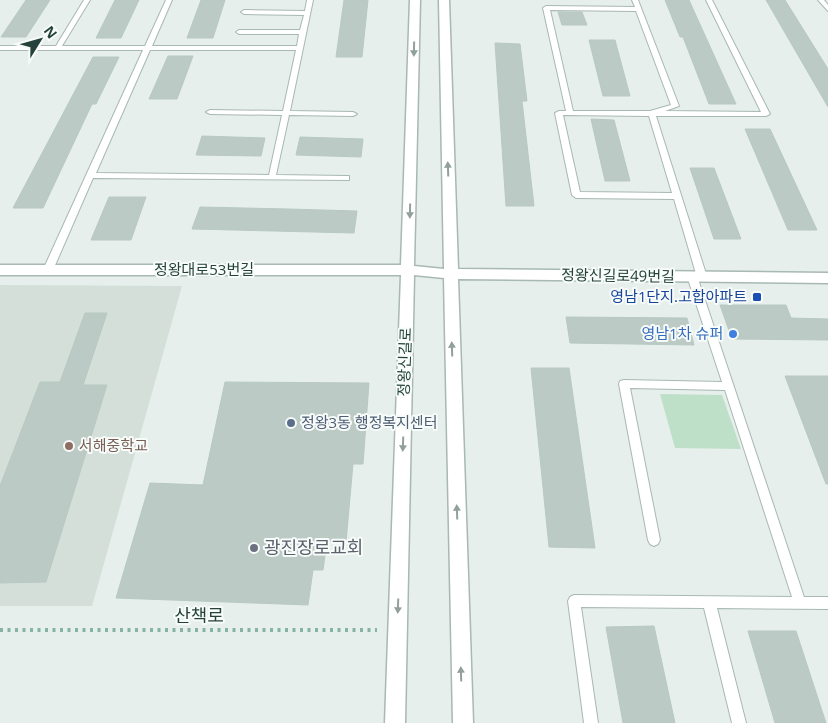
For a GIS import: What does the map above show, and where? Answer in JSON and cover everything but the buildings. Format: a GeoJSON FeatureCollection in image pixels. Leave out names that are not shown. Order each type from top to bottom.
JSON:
{"type":"FeatureCollection","features":[{"type":"Feature","properties":{"kind":"street","name":"정왕신길로"},"geometry":{"type":"LineString","coordinates":[[395,723],[415,0]]}},
{"type":"Feature","properties":{"kind":"street"},"geometry":{"type":"LineString","coordinates":[[444,0],[463,723]]}},
{"type":"Feature","properties":{"kind":"street","name":"정왕대로53번길"},"geometry":{"type":"LineString","coordinates":[[0,270],[408,270]]}},
{"type":"Feature","properties":{"kind":"street","name":"정왕신길로49번길"},"geometry":{"type":"LineString","coordinates":[[408,270],[451,274],[828,278]]}},
{"type":"Feature","properties":{"kind":"lane"},"geometry":{"type":"LineString","coordinates":[[58,48],[87,0]]}},
{"type":"Feature","properties":{"kind":"lane"},"geometry":{"type":"LineString","coordinates":[[48,270],[169,0]]}},
{"type":"Feature","properties":{"kind":"lane"},"geometry":{"type":"LineString","coordinates":[[272,178],[310,0]]}},
{"type":"Feature","properties":{"kind":"lane"},"geometry":{"type":"LineString","coordinates":[[635,0],[675,106],[652,113]]}},
{"type":"Feature","properties":{"kind":"lane"},"geometry":{"type":"LineString","coordinates":[[677,196],[576,195],[559,113],[766,114],[709,0]]}},
{"type":"Feature","properties":{"kind":"lane"},"geometry":{"type":"LineString","coordinates":[[822,0],[828,9]]}},
{"type":"Feature","properties":{"kind":"lane"},"geometry":{"type":"LineString","coordinates":[[570,113],[546,8],[638,8]]}},
{"type":"Feature","properties":{"kind":"lane"},"geometry":{"type":"LineString","coordinates":[[244,12],[307,13]]}},
{"type":"Feature","properties":{"kind":"lane"},"geometry":{"type":"LineString","coordinates":[[239,32],[303,32]]}},
{"type":"Feature","properties":{"kind":"lane"},"geometry":{"type":"LineString","coordinates":[[0,48],[300,48]]}},
{"type":"Feature","properties":{"kind":"lane"},"geometry":{"type":"LineString","coordinates":[[210,112],[353,114]]}},
{"type":"Feature","properties":{"kind":"lane"},"geometry":{"type":"LineString","coordinates":[[652,113],[677,196],[728,386],[800,602]]}},
{"type":"Feature","properties":{"kind":"lane"},"geometry":{"type":"LineString","coordinates":[[90,175],[346,178]]}},
{"type":"Feature","properties":{"kind":"lane"},"geometry":{"type":"LineString","coordinates":[[654,540],[624,384],[728,386]]}},
{"type":"Feature","properties":{"kind":"lane"},"geometry":{"type":"LineString","coordinates":[[590,723],[574,601],[828,603]]}},
{"type":"Feature","properties":{"kind":"lane"},"geometry":{"type":"LineString","coordinates":[[709,602],[739,723]]}},
{"type":"Feature","properties":{"kind":"path","name":"산책로"},"geometry":{"type":"LineString","coordinates":[[0,630],[398,630]]}},
{"type":"Feature","properties":{"kind":"shaded area","name":"서해중학교"},"geometry":{"type":"Polygon","coordinates":[[[0,285],[182,286],[92,606],[0,606],[0,285]]]}},
{"type":"Feature","properties":{"kind":"green space"},"geometry":{"type":"Polygon","coordinates":[[[660,394],[722,395],[741,449],[675,448],[660,394]]]}},
{"type":"Feature","properties":{"kind":"place","name":"영남1단지.고합아파트"},"geometry":{"type":"Point","coordinates":[757,297]}},
{"type":"Feature","properties":{"kind":"place","name":"영남1차 슈퍼"},"geometry":{"type":"Point","coordinates":[733,334]}},
{"type":"Feature","properties":{"kind":"place","name":"정왕3동 행정복지센터"},"geometry":{"type":"Point","coordinates":[291,423]}},
{"type":"Feature","properties":{"kind":"place","name":"서해중학교"},"geometry":{"type":"Point","coordinates":[69,446]}},
{"type":"Feature","properties":{"kind":"place","name":"광진장로교회"},"geometry":{"type":"Point","coordinates":[254,548]}}]}
